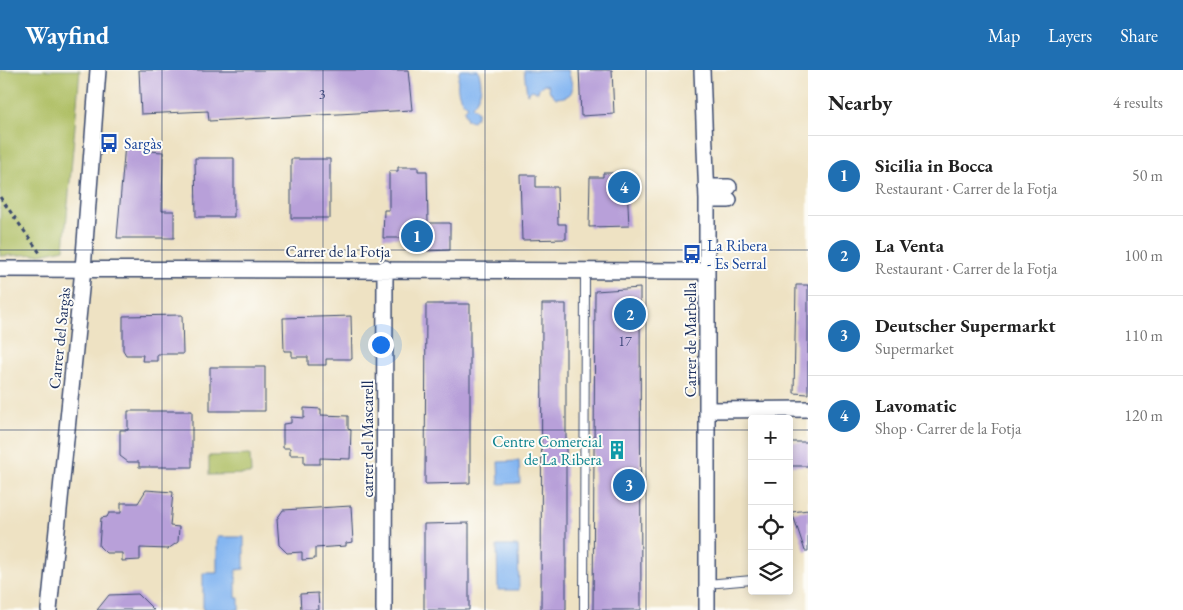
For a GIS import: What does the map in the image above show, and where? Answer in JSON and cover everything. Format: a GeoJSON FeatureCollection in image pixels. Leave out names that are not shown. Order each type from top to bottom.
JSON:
{"type":"FeatureCollection","features":[{"type":"Feature","properties":{"kind":"street","name":"Carrer del Sargàs"},"geometry":{"type":"LineString","coordinates":[[49,610],[83,269],[98,70]]}},
{"type":"Feature","properties":{"kind":"street","name":"Carrer de Marbella"},"geometry":{"type":"LineString","coordinates":[[702,70],[707,270],[707,610]]}},
{"type":"Feature","properties":{"kind":"street"},"geometry":{"type":"LineString","coordinates":[[706,193],[729,193]]}},
{"type":"Feature","properties":{"kind":"street","name":"Carrer de la Fotja"},"geometry":{"type":"LineString","coordinates":[[0,269],[385,268],[707,270]]}},
{"type":"Feature","properties":{"kind":"street","name":"carrer del Mascarell"},"geometry":{"type":"LineString","coordinates":[[384,610],[385,268]]}},
{"type":"Feature","properties":{"kind":"street"},"geometry":{"type":"LineString","coordinates":[[708,410],[768,402],[808,409]]}},
{"type":"Feature","properties":{"kind":"lane"},"geometry":{"type":"LineString","coordinates":[[584,610],[585,270]]}},
{"type":"Feature","properties":{"kind":"lane"},"geometry":{"type":"LineString","coordinates":[[707,584],[748,580]]}},
{"type":"Feature","properties":{"kind":"path"},"geometry":{"type":"LineString","coordinates":[[0,197],[41,254]]}},
{"type":"Feature","properties":{"kind":"green space"},"geometry":{"type":"Polygon","coordinates":[[[0,70],[80,70],[64,249],[41,254],[0,256],[0,70]]]}},
{"type":"Feature","properties":{"kind":"green space"},"geometry":{"type":"Polygon","coordinates":[[[250,455],[251,474],[209,475],[209,456],[250,455]]]}},
{"type":"Feature","properties":{"kind":"water"},"geometry":{"type":"Polygon","coordinates":[[[460,70],[478,70],[480,75],[480,93],[472,106],[477,111],[477,116],[473,121],[467,120],[464,110],[468,106],[459,95],[458,80],[460,70]]]}},
{"type":"Feature","properties":{"kind":"water"},"geometry":{"type":"Polygon","coordinates":[[[524,70],[568,70],[572,85],[571,93],[556,98],[550,92],[548,85],[544,84],[539,88],[538,92],[532,90],[527,94],[524,70]]]}},
{"type":"Feature","properties":{"kind":"water"},"geometry":{"type":"Polygon","coordinates":[[[519,461],[520,483],[499,484],[498,462],[519,461]]]}},
{"type":"Feature","properties":{"kind":"water"},"geometry":{"type":"Polygon","coordinates":[[[217,537],[244,537],[244,569],[236,570],[236,598],[239,598],[239,610],[203,610],[203,573],[217,573],[217,537]]]}},
{"type":"Feature","properties":{"kind":"water"},"geometry":{"type":"Polygon","coordinates":[[[497,546],[518,546],[519,590],[498,590],[497,546]]]}},
{"type":"Feature","properties":{"kind":"building"},"geometry":{"type":"Polygon","coordinates":[[[139,70],[408,70],[412,110],[209,121],[208,111],[141,114],[139,70]]]}},
{"type":"Feature","properties":{"kind":"building"},"geometry":{"type":"Polygon","coordinates":[[[579,70],[612,70],[614,114],[581,116],[579,70]]]}},
{"type":"Feature","properties":{"kind":"building"},"geometry":{"type":"Polygon","coordinates":[[[125,144],[148,146],[148,151],[163,152],[162,211],[174,211],[174,238],[117,238],[125,144]]]}},
{"type":"Feature","properties":{"kind":"building"},"geometry":{"type":"Polygon","coordinates":[[[195,158],[234,158],[234,217],[196,217],[195,158]]]}},
{"type":"Feature","properties":{"kind":"building"},"geometry":{"type":"Polygon","coordinates":[[[291,159],[330,159],[330,218],[291,218],[291,159]]]}},
{"type":"Feature","properties":{"kind":"building"},"geometry":{"type":"Polygon","coordinates":[[[398,167],[418,167],[418,171],[427,171],[428,223],[450,223],[450,250],[427,251],[427,238],[383,238],[384,210],[389,210],[389,171],[398,171],[398,167]]]}},
{"type":"Feature","properties":{"kind":"building"},"geometry":{"type":"Polygon","coordinates":[[[603,173],[620,173],[620,183],[627,184],[629,226],[589,227],[590,177],[603,177],[603,173]]]}},
{"type":"Feature","properties":{"kind":"building"},"geometry":{"type":"Polygon","coordinates":[[[520,175],[536,175],[536,187],[557,187],[558,224],[566,224],[566,239],[522,240],[520,175]]]}},
{"type":"Feature","properties":{"kind":"building"},"geometry":{"type":"Polygon","coordinates":[[[796,285],[808,285],[808,394],[794,393],[796,285]]]}},
{"type":"Feature","properties":{"kind":"building","name":"Centre Comercial de La Ribera"},"geometry":{"type":"Polygon","coordinates":[[[640,288],[641,610],[593,610],[595,291],[640,288]]]}},
{"type":"Feature","properties":{"kind":"building"},"geometry":{"type":"Polygon","coordinates":[[[426,304],[470,304],[470,483],[425,484],[426,304]]]}},
{"type":"Feature","properties":{"kind":"building"},"geometry":{"type":"Polygon","coordinates":[[[542,304],[566,304],[566,610],[541,610],[542,304]]]}},
{"type":"Feature","properties":{"kind":"building"},"geometry":{"type":"Polygon","coordinates":[[[182,315],[183,354],[157,354],[157,361],[142,361],[143,355],[126,355],[123,350],[123,316],[182,315]]]}},
{"type":"Feature","properties":{"kind":"building"},"geometry":{"type":"Polygon","coordinates":[[[351,316],[352,359],[326,359],[326,365],[308,365],[308,357],[292,357],[292,351],[284,351],[283,318],[351,316]]]}},
{"type":"Feature","properties":{"kind":"building"},"geometry":{"type":"Polygon","coordinates":[[[210,367],[265,367],[265,411],[210,411],[210,367]]]}},
{"type":"Feature","properties":{"kind":"building"},"geometry":{"type":"Polygon","coordinates":[[[304,408],[321,409],[321,415],[348,416],[348,429],[351,430],[350,459],[320,458],[320,464],[304,464],[304,455],[290,455],[290,448],[283,448],[283,424],[291,423],[291,417],[304,418],[304,408]]]}},
{"type":"Feature","properties":{"kind":"building"},"geometry":{"type":"Polygon","coordinates":[[[128,411],[192,411],[192,467],[139,467],[139,462],[128,462],[120,456],[120,430],[128,430],[128,411]]]}},
{"type":"Feature","properties":{"kind":"building"},"geometry":{"type":"Polygon","coordinates":[[[793,442],[808,442],[808,466],[793,466],[793,442]]]}},
{"type":"Feature","properties":{"kind":"building"},"geometry":{"type":"Polygon","coordinates":[[[146,490],[173,492],[170,526],[179,527],[178,542],[168,549],[140,548],[140,560],[122,561],[122,553],[106,553],[99,546],[101,518],[107,517],[109,513],[121,513],[121,503],[138,503],[146,490]]]}},
{"type":"Feature","properties":{"kind":"building"},"geometry":{"type":"Polygon","coordinates":[[[351,506],[353,542],[346,543],[346,546],[315,548],[315,559],[302,560],[302,552],[287,553],[279,545],[277,519],[283,510],[351,506]]]}},
{"type":"Feature","properties":{"kind":"building"},"geometry":{"type":"Polygon","coordinates":[[[808,510],[808,551],[805,551],[793,512],[808,510]]]}},
{"type":"Feature","properties":{"kind":"building"},"geometry":{"type":"Polygon","coordinates":[[[469,523],[469,610],[424,610],[424,524],[469,523]]]}},
{"type":"Feature","properties":{"kind":"building"},"geometry":{"type":"Polygon","coordinates":[[[318,593],[319,610],[301,610],[300,594],[318,593]]]}},
{"type":"Feature","properties":{"kind":"building"},"geometry":{"type":"Polygon","coordinates":[[[138,594],[154,610],[97,610],[109,595],[138,594]]]}},
{"type":"Feature","properties":{"kind":"place","name":"Sargàs"},"geometry":{"type":"Point","coordinates":[109,143]}},
{"type":"Feature","properties":{"kind":"place","name":"Lavomatic"},"geometry":{"type":"Point","coordinates":[624,187]}},
{"type":"Feature","properties":{"kind":"place","name":"Sicilia in Bocca"},"geometry":{"type":"Point","coordinates":[417,236]}},
{"type":"Feature","properties":{"kind":"place","name":"La Ribera - Es Serral"},"geometry":{"type":"Point","coordinates":[692,254]}},
{"type":"Feature","properties":{"kind":"place","name":"La Venta"},"geometry":{"type":"Point","coordinates":[630,314]}},
{"type":"Feature","properties":{"kind":"place","name":"Centre Comercial de La Ribera"},"geometry":{"type":"Point","coordinates":[617,450]}},
{"type":"Feature","properties":{"kind":"place","name":"Deutscher Supermarkt"},"geometry":{"type":"Point","coordinates":[629,485]}}]}
